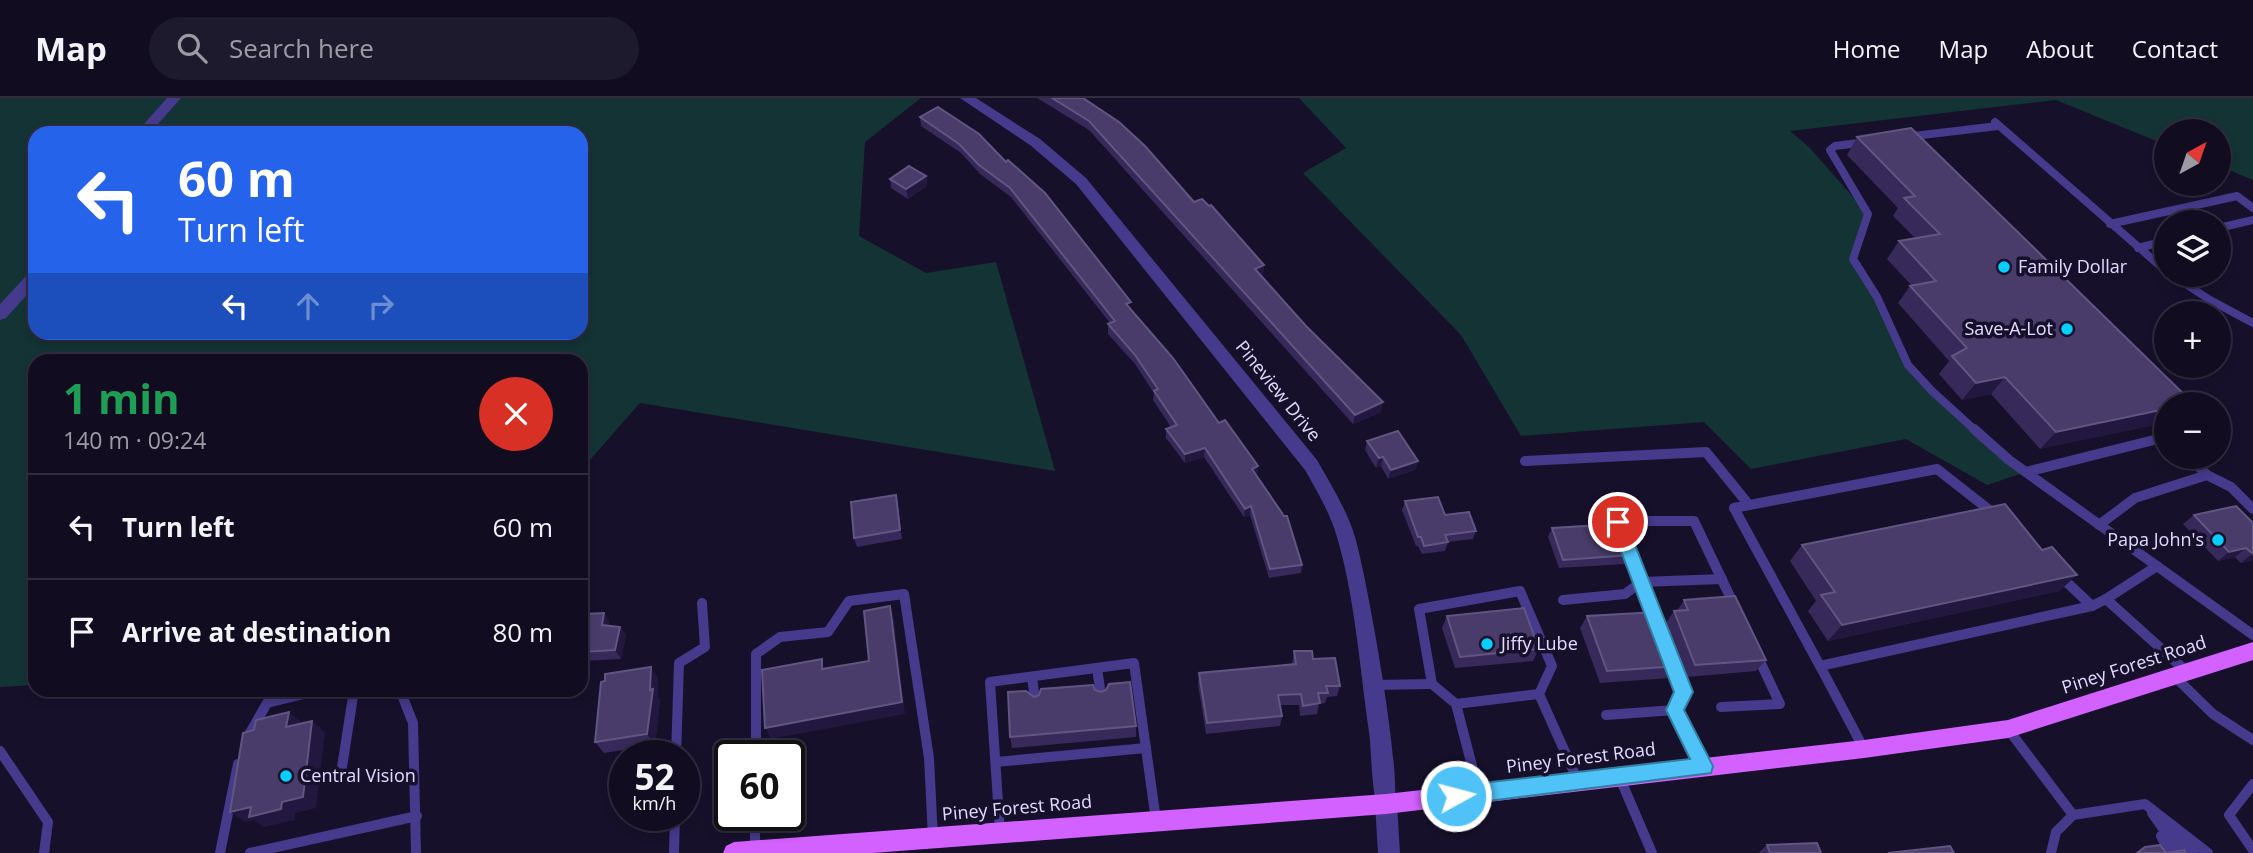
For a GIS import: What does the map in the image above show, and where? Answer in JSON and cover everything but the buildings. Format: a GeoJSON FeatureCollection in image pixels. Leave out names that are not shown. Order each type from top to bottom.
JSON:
{"type":"FeatureCollection","features":[{"type":"Feature","properties":{"kind":"main road","name":"Piney Forest Road"},"geometry":{"type":"LineString","coordinates":[[745,852],[894,847],[933,838],[1000,832],[1386,804],[1864,749],[2008,729],[2251,649]]}},
{"type":"Feature","properties":{"kind":"street"},"geometry":{"type":"LineString","coordinates":[[149,126],[174,98]]}},
{"type":"Feature","properties":{"kind":"street","name":"Pineview Drive"},"geometry":{"type":"LineString","coordinates":[[967,98],[1035,142],[1081,181],[1311,465],[1331,500],[1346,537],[1365,632],[1384,766],[1389,853]]}},
{"type":"Feature","properties":{"kind":"street"},"geometry":{"type":"LineString","coordinates":[[0,314],[28,284]]}},
{"type":"Feature","properties":{"kind":"lane"},"geometry":{"type":"LineString","coordinates":[[1896,138],[1996,124],[2154,261]]}},
{"type":"Feature","properties":{"kind":"lane"},"geometry":{"type":"LineString","coordinates":[[1909,137],[1918,146]]}},
{"type":"Feature","properties":{"kind":"lane"},"geometry":{"type":"LineString","coordinates":[[1872,141],[1835,146],[1830,150],[1868,214],[1853,259],[1877,297],[1908,365],[1932,391],[2026,472],[2157,566],[2251,649]]}},
{"type":"Feature","properties":{"kind":"lane"},"geometry":{"type":"LineString","coordinates":[[2110,224],[2237,196],[2253,208]]}},
{"type":"Feature","properties":{"kind":"lane"},"geometry":{"type":"LineString","coordinates":[[2231,225],[2253,220]]}},
{"type":"Feature","properties":{"kind":"lane"},"geometry":{"type":"LineString","coordinates":[[2138,248],[2154,244]]}},
{"type":"Feature","properties":{"kind":"lane"},"geometry":{"type":"LineString","coordinates":[[2190,287],[2253,323]]}},
{"type":"Feature","properties":{"kind":"lane"},"geometry":{"type":"LineString","coordinates":[[2026,472],[2154,440]]}},
{"type":"Feature","properties":{"kind":"lane"},"geometry":{"type":"LineString","coordinates":[[1525,461],[1706,452],[1749,505]]}},
{"type":"Feature","properties":{"kind":"lane"},"geometry":{"type":"LineString","coordinates":[[1864,749],[1734,508],[1937,469],[1981,501],[2001,520]]}},
{"type":"Feature","properties":{"kind":"lane"},"geometry":{"type":"LineString","coordinates":[[2201,469],[2231,487],[2253,509]]}},
{"type":"Feature","properties":{"kind":"lane"},"geometry":{"type":"LineString","coordinates":[[2099,525],[2135,498],[2207,475]]}},
{"type":"Feature","properties":{"kind":"lane"},"geometry":{"type":"LineString","coordinates":[[1660,631],[1618,522],[1694,521],[1739,617]]}},
{"type":"Feature","properties":{"kind":"lane"},"geometry":{"type":"LineString","coordinates":[[1820,666],[2092,606],[2157,566]]}},
{"type":"Feature","properties":{"kind":"lane"},"geometry":{"type":"LineString","coordinates":[[2051,568],[2092,606]]}},
{"type":"Feature","properties":{"kind":"lane"},"geometry":{"type":"LineString","coordinates":[[1563,600],[1625,594],[1641,582],[1722,579]]}},
{"type":"Feature","properties":{"kind":"lane"},"geometry":{"type":"LineString","coordinates":[[1479,793],[1456,704],[1432,684],[1419,609],[1520,591],[1552,666],[1539,694],[1578,781]]}},
{"type":"Feature","properties":{"kind":"lane"},"geometry":{"type":"LineString","coordinates":[[755,740],[756,654],[780,637],[828,632],[849,601],[904,594],[929,758],[933,838]]}},
{"type":"Feature","properties":{"kind":"lane"},"geometry":{"type":"LineString","coordinates":[[2106,599],[2181,674],[2213,714],[2253,740]]}},
{"type":"Feature","properties":{"kind":"lane"},"geometry":{"type":"LineString","coordinates":[[677,740],[679,663],[705,647],[702,604]]}},
{"type":"Feature","properties":{"kind":"lane"},"geometry":{"type":"LineString","coordinates":[[1721,707],[1780,704],[1751,642]]}},
{"type":"Feature","properties":{"kind":"lane"},"geometry":{"type":"LineString","coordinates":[[1665,643],[1684,692],[1675,710]]}},
{"type":"Feature","properties":{"kind":"lane"},"geometry":{"type":"LineString","coordinates":[[1000,832],[990,682],[1134,663],[1156,820]]}},
{"type":"Feature","properties":{"kind":"lane"},"geometry":{"type":"LineString","coordinates":[[1097,668],[1101,696]]}},
{"type":"Feature","properties":{"kind":"lane"},"geometry":{"type":"LineString","coordinates":[[1032,677],[1035,701]]}},
{"type":"Feature","properties":{"kind":"lane"},"geometry":{"type":"LineString","coordinates":[[1373,685],[1432,684]]}},
{"type":"Feature","properties":{"kind":"lane"},"geometry":{"type":"LineString","coordinates":[[1456,704],[1539,694]]}},
{"type":"Feature","properties":{"kind":"lane"},"geometry":{"type":"LineString","coordinates":[[220,853],[242,748],[267,703],[291,697]]}},
{"type":"Feature","properties":{"kind":"lane"},"geometry":{"type":"LineString","coordinates":[[340,780],[353,697]]}},
{"type":"Feature","properties":{"kind":"lane"},"geometry":{"type":"LineString","coordinates":[[403,697],[413,723],[416,853]]}},
{"type":"Feature","properties":{"kind":"lane"},"geometry":{"type":"LineString","coordinates":[[1606,715],[1675,710]]}},
{"type":"Feature","properties":{"kind":"lane"},"geometry":{"type":"LineString","coordinates":[[1675,710],[1704,766]]}},
{"type":"Feature","properties":{"kind":"lane"},"geometry":{"type":"LineString","coordinates":[[2008,729],[2073,815]]}},
{"type":"Feature","properties":{"kind":"lane"},"geometry":{"type":"LineString","coordinates":[[996,762],[1042,752],[1109,745],[1146,748]]}},
{"type":"Feature","properties":{"kind":"lane"},"geometry":{"type":"LineString","coordinates":[[0,751],[48,822],[44,853]]}},
{"type":"Feature","properties":{"kind":"lane"},"geometry":{"type":"LineString","coordinates":[[1619,776],[1652,853]]}},
{"type":"Feature","properties":{"kind":"lane"},"geometry":{"type":"LineString","coordinates":[[2253,784],[2229,815],[2253,850]]}},
{"type":"Feature","properties":{"kind":"lane"},"geometry":{"type":"LineString","coordinates":[[2145,804],[2170,853]]}},
{"type":"Feature","properties":{"kind":"lane"},"geometry":{"type":"LineString","coordinates":[[2145,804],[2180,853]]}},
{"type":"Feature","properties":{"kind":"lane"},"geometry":{"type":"LineString","coordinates":[[2145,804],[2194,853]]}},
{"type":"Feature","properties":{"kind":"lane"},"geometry":{"type":"LineString","coordinates":[[2051,853],[2056,832],[2073,815],[2145,804],[2208,853]]}},
{"type":"Feature","properties":{"kind":"lane"},"geometry":{"type":"LineString","coordinates":[[250,853],[417,816]]}},
{"type":"Feature","properties":{"kind":"lane"},"geometry":{"type":"LineString","coordinates":[[674,853],[675,831]]}},
{"type":"Feature","properties":{"kind":"lane"},"geometry":{"type":"LineString","coordinates":[[745,852],[751,831]]}},
{"type":"Feature","properties":{"kind":"green space"},"geometry":{"type":"Polygon","coordinates":[[[0,98],[921,98],[865,142],[859,236],[926,273],[996,262],[1055,471],[640,403],[588,462],[588,354],[28,354],[28,685],[0,687],[0,98]]]}},
{"type":"Feature","properties":{"kind":"green space"},"geometry":{"type":"Polygon","coordinates":[[[1299,98],[2253,98],[2253,180],[2231,171],[2231,119],[2154,119],[2154,140],[2056,100],[1790,131],[1809,147],[1868,214],[1853,259],[1908,365],[2026,472],[1987,485],[1906,439],[1751,469],[1704,422],[1521,436],[1461,335],[1303,173],[1346,148],[1299,98]]]}},
{"type":"Feature","properties":{"kind":"place","name":"Family Dollar"},"geometry":{"type":"Point","coordinates":[2004,267]}},
{"type":"Feature","properties":{"kind":"place","name":"Save-A-Lot"},"geometry":{"type":"Point","coordinates":[2067,329]}},
{"type":"Feature","properties":{"kind":"place","name":"Papa John's"},"geometry":{"type":"Point","coordinates":[2218,540]}},
{"type":"Feature","properties":{"kind":"place","name":"Jiffy Lube"},"geometry":{"type":"Point","coordinates":[1487,644]}},
{"type":"Feature","properties":{"kind":"place","name":"Central Vision"},"geometry":{"type":"Point","coordinates":[286,776]}},
{"type":"Feature","properties":{"kind":"route"},"geometry":{"type":"LineString","coordinates":[[1456,796],[1704,766],[1675,710],[1684,692],[1618,522]]}}]}
